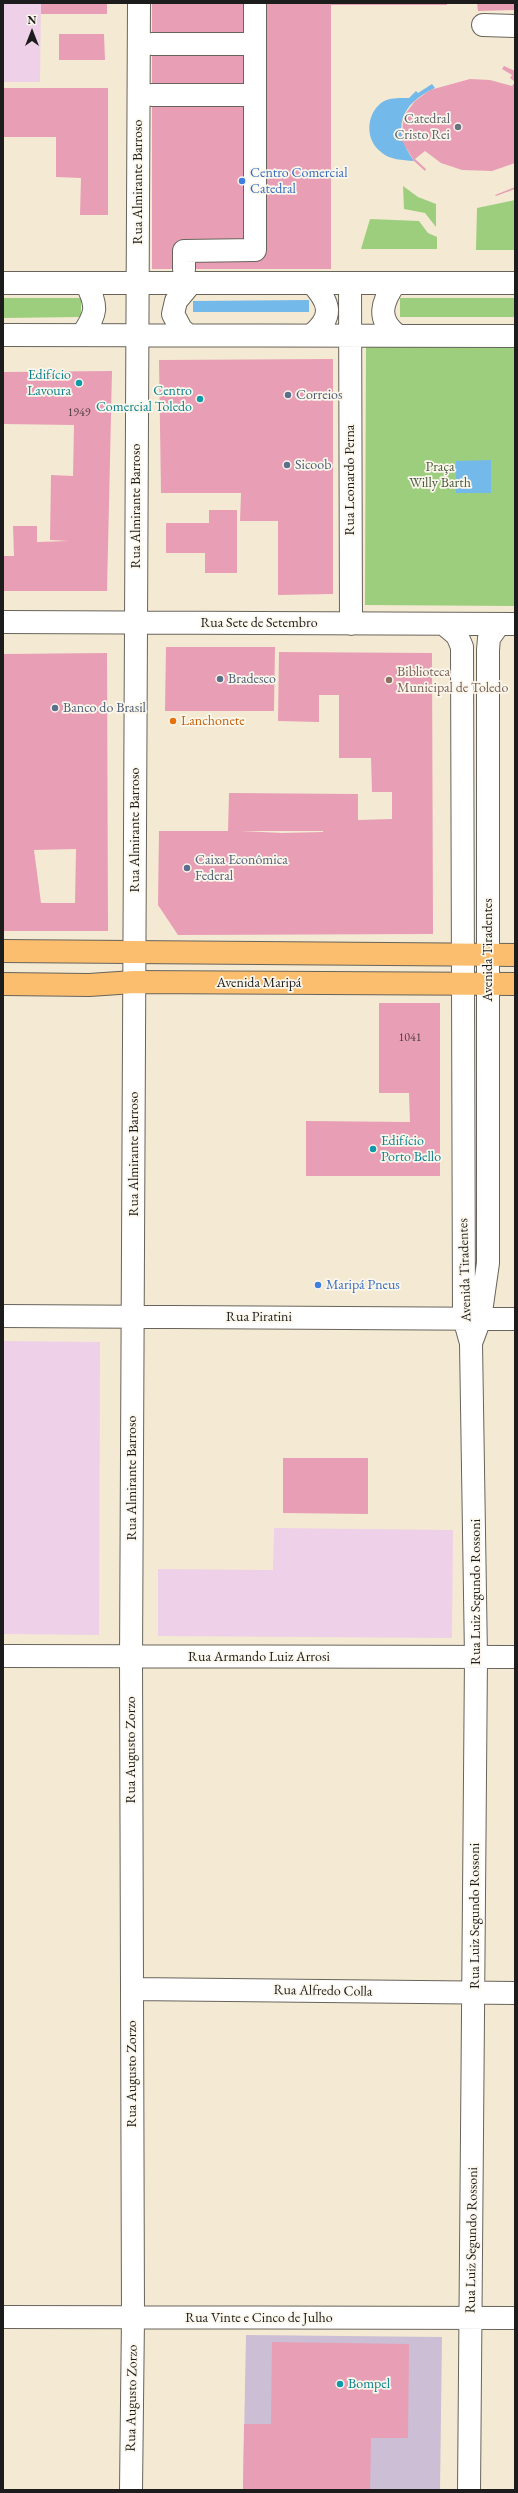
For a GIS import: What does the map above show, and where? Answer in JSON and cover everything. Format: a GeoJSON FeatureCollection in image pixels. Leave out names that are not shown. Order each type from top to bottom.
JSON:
{"type":"FeatureCollection","features":[{"type":"Feature","properties":{"kind":"main road"},"geometry":{"type":"LineString","coordinates":[[3,951],[515,955]]}},
{"type":"Feature","properties":{"kind":"main road"},"geometry":{"type":"LineString","coordinates":[[87,952],[97,961],[96,975],[89,985]]}},
{"type":"Feature","properties":{"kind":"main road"},"geometry":{"type":"LineString","coordinates":[[174,982],[165,974],[165,962],[179,953]]}},
{"type":"Feature","properties":{"kind":"main road"},"geometry":{"type":"LineString","coordinates":[[418,954],[426,963],[426,975],[418,983]]}},
{"type":"Feature","properties":{"kind":"main road","name":"Avenida Maripá"},"geometry":{"type":"LineString","coordinates":[[3,984],[89,985],[134,982],[515,984]]}},
{"type":"Feature","properties":{"kind":"street","name":"Rua Almirante Barroso"},"geometry":{"type":"LineString","coordinates":[[131,1657],[139,3]]}},
{"type":"Feature","properties":{"kind":"street"},"geometry":{"type":"LineString","coordinates":[[188,335],[181,328],[173,314],[176,301],[188,276],[184,251],[255,250],[255,3]]}},
{"type":"Feature","properties":{"kind":"street"},"geometry":{"type":"LineString","coordinates":[[483,25],[515,26]]}},
{"type":"Feature","properties":{"kind":"street"},"geometry":{"type":"LineString","coordinates":[[152,44],[255,44]]}},
{"type":"Feature","properties":{"kind":"street"},"geometry":{"type":"LineString","coordinates":[[152,95],[255,95]]}},
{"type":"Feature","properties":{"kind":"street"},"geometry":{"type":"LineString","coordinates":[[3,282],[137,283],[188,276],[312,283],[515,283]]}},
{"type":"Feature","properties":{"kind":"street"},"geometry":{"type":"LineString","coordinates":[[82,335],[92,321],[94,312],[93,297],[86,282]]}},
{"type":"Feature","properties":{"kind":"street"},"geometry":{"type":"LineString","coordinates":[[312,283],[325,301],[327,309],[324,322],[312,336]]}},
{"type":"Feature","properties":{"kind":"street","name":"Rua Leonardo Perna"},"geometry":{"type":"LineString","coordinates":[[350,283],[351,624]]}},
{"type":"Feature","properties":{"kind":"street"},"geometry":{"type":"LineString","coordinates":[[395,283],[385,298],[382,310],[386,323],[397,336]]}},
{"type":"Feature","properties":{"kind":"street"},"geometry":{"type":"LineString","coordinates":[[3,335],[515,336]]}},
{"type":"Feature","properties":{"kind":"street","name":"Rua Sete de Setembro"},"geometry":{"type":"LineString","coordinates":[[3,622],[507,624]]}},
{"type":"Feature","properties":{"kind":"street","name":"Avenida Tiradentes"},"geometry":{"type":"LineString","coordinates":[[444,624],[457,635],[462,647],[463,1265],[472,1318],[471,1343]]}},
{"type":"Feature","properties":{"kind":"street","name":"Avenida Tiradentes"},"geometry":{"type":"LineString","coordinates":[[472,1318],[488,1263],[489,638],[507,624]]}},
{"type":"Feature","properties":{"kind":"street"},"geometry":{"type":"LineString","coordinates":[[462,662],[472,656],[482,657],[488,662]]}},
{"type":"Feature","properties":{"kind":"street"},"geometry":{"type":"LineString","coordinates":[[462,897],[465,906],[476,913],[482,911],[488,896]]}},
{"type":"Feature","properties":{"kind":"street"},"geometry":{"type":"LineString","coordinates":[[463,1031],[473,1023],[479,1024],[488,1032]]}},
{"type":"Feature","properties":{"kind":"street"},"geometry":{"type":"LineString","coordinates":[[463,1265],[475,1272],[480,1270],[488,1263]]}},
{"type":"Feature","properties":{"kind":"street","name":"Rua Piratini"},"geometry":{"type":"LineString","coordinates":[[3,1316],[515,1319]]}},
{"type":"Feature","properties":{"kind":"street","name":"Rua Luiz Segundo Rossoni"},"geometry":{"type":"LineString","coordinates":[[469,2490],[476,1657],[471,1343]]}},
{"type":"Feature","properties":{"kind":"street","name":"Rua Armando Luiz Arrosi"},"geometry":{"type":"LineString","coordinates":[[3,1656],[515,1657]]}},
{"type":"Feature","properties":{"kind":"street","name":"Rua Augusto Zorzo"},"geometry":{"type":"LineString","coordinates":[[131,1657],[133,2317],[131,2490]]}},
{"type":"Feature","properties":{"kind":"street","name":"Rua Alfredo Colla"},"geometry":{"type":"LineString","coordinates":[[132,1989],[515,1993]]}},
{"type":"Feature","properties":{"kind":"street","name":"Rua Vinte e Cinco de Julho"},"geometry":{"type":"LineString","coordinates":[[3,2317],[515,2318]]}},
{"type":"Feature","properties":{"kind":"shaded area"},"geometry":{"type":"Polygon","coordinates":[[[3,3],[41,3],[40,82],[3,82],[3,3]]]}},
{"type":"Feature","properties":{"kind":"shaded area"},"geometry":{"type":"Polygon","coordinates":[[[3,1341],[100,1342],[99,1635],[3,1634],[3,1341]]]}},
{"type":"Feature","properties":{"kind":"shaded area"},"geometry":{"type":"Polygon","coordinates":[[[274,1528],[453,1530],[452,1638],[158,1636],[158,1569],[273,1570],[274,1528]]]}},
{"type":"Feature","properties":{"kind":"shaded area","name":"Bompel"},"geometry":{"type":"Polygon","coordinates":[[[246,2335],[442,2337],[440,2490],[243,2490],[246,2335]]]}},
{"type":"Feature","properties":{"kind":"green space"},"geometry":{"type":"Polygon","coordinates":[[[403,186],[418,197],[436,204],[436,227],[425,213],[404,209],[403,186]]]}},
{"type":"Feature","properties":{"kind":"green space"},"geometry":{"type":"Polygon","coordinates":[[[515,200],[515,250],[476,250],[477,208],[515,200]]]}},
{"type":"Feature","properties":{"kind":"green space"},"geometry":{"type":"Polygon","coordinates":[[[370,219],[419,221],[428,233],[437,237],[437,249],[361,249],[370,219]]]}},
{"type":"Feature","properties":{"kind":"green space"},"geometry":{"type":"Polygon","coordinates":[[[3,298],[81,298],[81,317],[3,318],[3,298]]]}},
{"type":"Feature","properties":{"kind":"green space"},"geometry":{"type":"Polygon","coordinates":[[[400,298],[515,298],[515,317],[400,317],[400,298]]]}},
{"type":"Feature","properties":{"kind":"green space","name":"Praça Willy Barth"},"geometry":{"type":"Polygon","coordinates":[[[515,344],[515,606],[365,605],[366,345],[515,344]]]}},
{"type":"Feature","properties":{"kind":"water"},"geometry":{"type":"Polygon","coordinates":[[[432,84],[435,88],[423,94],[414,102],[407,110],[403,118],[401,128],[403,138],[414,161],[388,157],[376,147],[372,141],[369,128],[372,114],[384,101],[395,98],[409,98],[416,91],[418,93],[432,84]]]}},
{"type":"Feature","properties":{"kind":"water"},"geometry":{"type":"Polygon","coordinates":[[[309,300],[309,312],[193,312],[193,301],[309,300]]]}},
{"type":"Feature","properties":{"kind":"water"},"geometry":{"type":"Polygon","coordinates":[[[491,460],[491,493],[456,493],[456,461],[491,460]]]}},
{"type":"Feature","properties":{"kind":"building"},"geometry":{"type":"Polygon","coordinates":[[[41,3],[107,3],[107,14],[41,14],[41,3]]]}},
{"type":"Feature","properties":{"kind":"building","name":"Centro Comercial Catedral"},"geometry":{"type":"Polygon","coordinates":[[[152,3],[447,3],[447,5],[331,5],[331,269],[152,269],[152,3]]]}},
{"type":"Feature","properties":{"kind":"building"},"geometry":{"type":"Polygon","coordinates":[[[477,3],[515,3],[515,10],[478,11],[477,3]]]}},
{"type":"Feature","properties":{"kind":"building"},"geometry":{"type":"Polygon","coordinates":[[[59,34],[104,34],[105,60],[59,60],[59,34]]]}},
{"type":"Feature","properties":{"kind":"building"},"geometry":{"type":"Polygon","coordinates":[[[504,66],[515,71],[515,82],[510,78],[512,75],[502,69],[504,66]]]}},
{"type":"Feature","properties":{"kind":"building","name":"Catedral Cristo Rei"},"geometry":{"type":"Polygon","coordinates":[[[470,79],[490,80],[512,86],[515,82],[515,163],[492,171],[462,170],[441,163],[425,151],[415,159],[426,169],[425,171],[414,161],[402,141],[403,117],[415,101],[430,90],[470,79]]]}},
{"type":"Feature","properties":{"kind":"building"},"geometry":{"type":"Polygon","coordinates":[[[4,88],[108,88],[108,215],[80,215],[81,178],[56,177],[56,137],[4,137],[4,88]]]}},
{"type":"Feature","properties":{"kind":"building"},"geometry":{"type":"Polygon","coordinates":[[[515,187],[515,189],[496,196],[495,195],[515,187]]]}},
{"type":"Feature","properties":{"kind":"building"},"geometry":{"type":"Polygon","coordinates":[[[333,359],[333,594],[278,595],[278,521],[240,521],[241,493],[161,493],[159,360],[333,359]]]}},
{"type":"Feature","properties":{"kind":"building"},"geometry":{"type":"Polygon","coordinates":[[[112,371],[107,591],[3,591],[3,556],[14,556],[13,526],[37,526],[37,542],[69,541],[50,540],[51,475],[73,476],[74,425],[3,424],[3,372],[112,371]]]}},
{"type":"Feature","properties":{"kind":"building"},"geometry":{"type":"Polygon","coordinates":[[[209,510],[237,510],[237,573],[205,573],[205,553],[166,553],[166,523],[209,523],[209,510]]]}},
{"type":"Feature","properties":{"kind":"building","name":"Bradesco"},"geometry":{"type":"Polygon","coordinates":[[[166,647],[275,647],[274,711],[165,711],[166,647]]]}},
{"type":"Feature","properties":{"kind":"building"},"geometry":{"type":"Polygon","coordinates":[[[279,652],[432,653],[433,934],[178,935],[158,905],[159,831],[228,831],[229,793],[358,794],[358,820],[392,819],[392,792],[372,792],[371,758],[339,758],[339,695],[319,695],[319,722],[278,721],[279,652]],[[241,831],[282,833],[323,831],[241,831]]]}},
{"type":"Feature","properties":{"kind":"building"},"geometry":{"type":"Polygon","coordinates":[[[107,653],[108,931],[3,931],[3,654],[107,653]],[[76,849],[34,850],[41,903],[75,903],[76,849]]]}},
{"type":"Feature","properties":{"kind":"building"},"geometry":{"type":"Polygon","coordinates":[[[379,1003],[440,1003],[440,1176],[306,1176],[306,1121],[410,1122],[409,1093],[379,1093],[379,1003]]]}},
{"type":"Feature","properties":{"kind":"building"},"geometry":{"type":"Polygon","coordinates":[[[283,1458],[368,1458],[368,1514],[283,1513],[283,1458]]]}},
{"type":"Feature","properties":{"kind":"building","name":"Bompel"},"geometry":{"type":"Polygon","coordinates":[[[272,2342],[409,2344],[408,2438],[371,2438],[370,2490],[243,2490],[244,2424],[271,2424],[272,2342]]]}},
{"type":"Feature","properties":{"kind":"place","name":"Catedral Cristo Rei"},"geometry":{"type":"Point","coordinates":[458,127]}},
{"type":"Feature","properties":{"kind":"place","name":"Centro Comercial Catedral"},"geometry":{"type":"Point","coordinates":[242,181]}},
{"type":"Feature","properties":{"kind":"place","name":"Edifício Lavoura"},"geometry":{"type":"Point","coordinates":[79,383]}},
{"type":"Feature","properties":{"kind":"place","name":"Correios"},"geometry":{"type":"Point","coordinates":[288,395]}},
{"type":"Feature","properties":{"kind":"place","name":"Centro Comercial Toledo"},"geometry":{"type":"Point","coordinates":[200,399]}},
{"type":"Feature","properties":{"kind":"place","name":"Sicoob"},"geometry":{"type":"Point","coordinates":[287,465]}},
{"type":"Feature","properties":{"kind":"place","name":"Bradesco"},"geometry":{"type":"Point","coordinates":[220,679]}},
{"type":"Feature","properties":{"kind":"place","name":"Biblioteca Municipal de Toledo"},"geometry":{"type":"Point","coordinates":[389,680]}},
{"type":"Feature","properties":{"kind":"place","name":"Banco do Brasil"},"geometry":{"type":"Point","coordinates":[55,708]}},
{"type":"Feature","properties":{"kind":"place","name":"Lanchonete"},"geometry":{"type":"Point","coordinates":[173,721]}},
{"type":"Feature","properties":{"kind":"place","name":"Caixa Econômica Federal"},"geometry":{"type":"Point","coordinates":[187,868]}},
{"type":"Feature","properties":{"kind":"place","name":"Edifício Porto Bello"},"geometry":{"type":"Point","coordinates":[373,1149]}},
{"type":"Feature","properties":{"kind":"place","name":"Maripá Pneus"},"geometry":{"type":"Point","coordinates":[318,1285]}},
{"type":"Feature","properties":{"kind":"place","name":"Bompel"},"geometry":{"type":"Point","coordinates":[340,2384]}}]}
